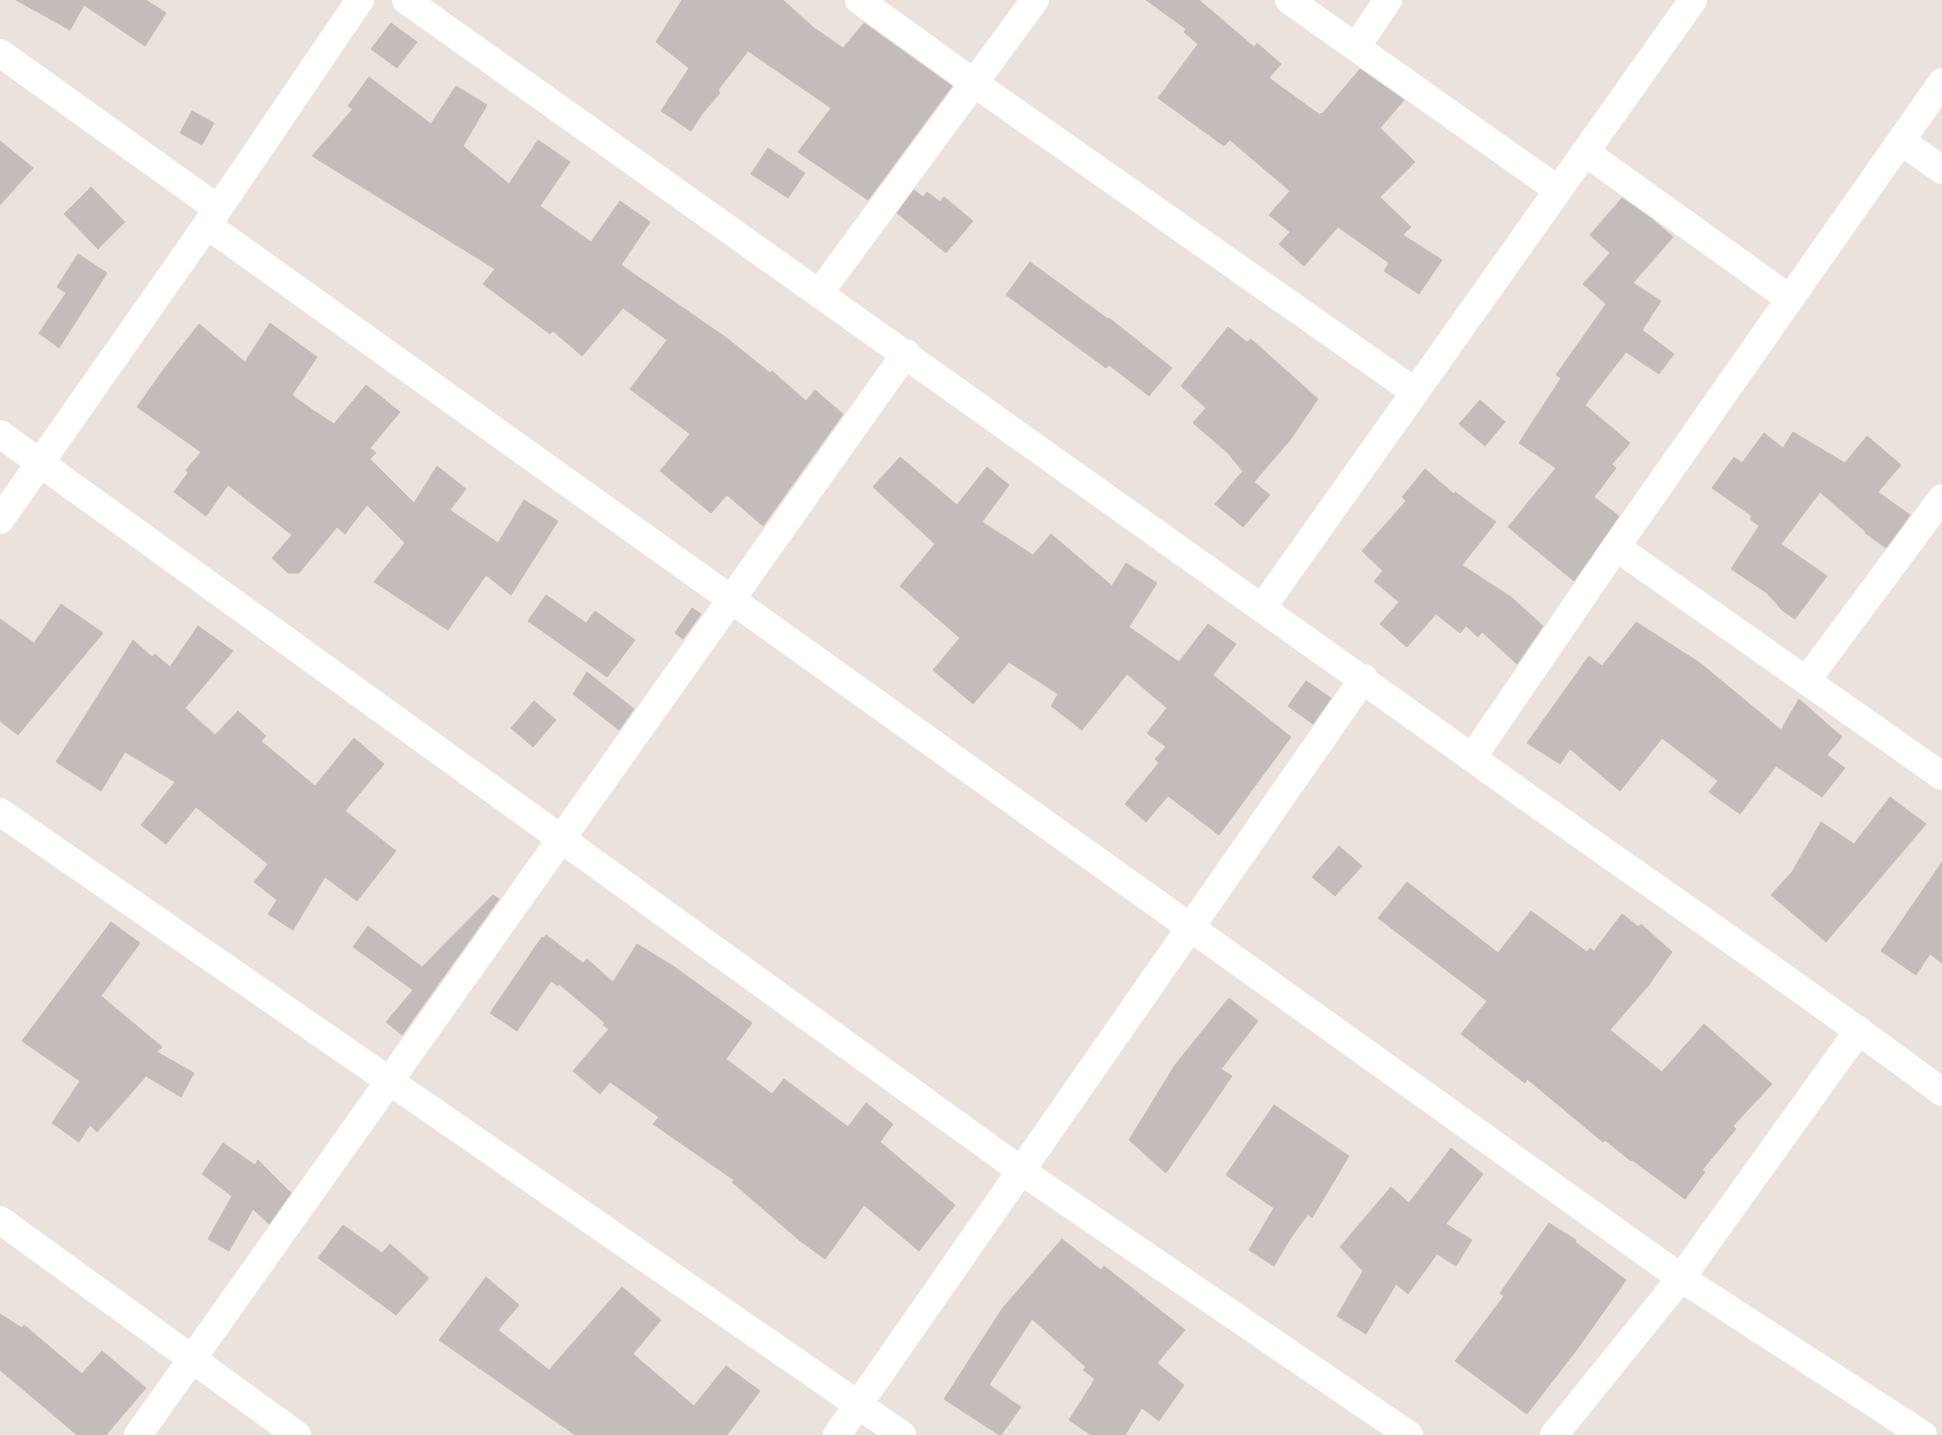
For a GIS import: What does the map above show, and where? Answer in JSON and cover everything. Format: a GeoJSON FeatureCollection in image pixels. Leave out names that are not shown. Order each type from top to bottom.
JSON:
{"type":"FeatureCollection","features":[{"type":"Feature","properties":{"kind":"street"},"geometry":{"type":"LineString","coordinates":[[0,520],[212,217],[360,0]]}},
{"type":"Feature","properties":{"kind":"street"},"geometry":{"type":"LineString","coordinates":[[406,0],[820,292],[1262,608],[1364,678],[1472,758],[1859,1030],[1942,1092]]}},
{"type":"Feature","properties":{"kind":"street"},"geometry":{"type":"LineString","coordinates":[[859,0],[974,83],[1415,392]]}},
{"type":"Feature","properties":{"kind":"street"},"geometry":{"type":"LineString","coordinates":[[820,292],[1035,0]]}},
{"type":"Feature","properties":{"kind":"street"},"geometry":{"type":"LineString","coordinates":[[1289,0],[1558,190]]}},
{"type":"Feature","properties":{"kind":"street"},"geometry":{"type":"LineString","coordinates":[[1356,47],[1388,0]]}},
{"type":"Feature","properties":{"kind":"street"},"geometry":{"type":"LineString","coordinates":[[1262,608],[1693,0]]}},
{"type":"Feature","properties":{"kind":"street"},"geometry":{"type":"LineString","coordinates":[[0,53],[212,217],[730,599],[1681,1278],[1923,1435]]}},
{"type":"Feature","properties":{"kind":"street"},"geometry":{"type":"LineString","coordinates":[[1472,758],[1616,548],[1942,82]]}},
{"type":"Feature","properties":{"kind":"street"},"geometry":{"type":"LineString","coordinates":[[1901,141],[1942,170]]}},
{"type":"Feature","properties":{"kind":"street"},"geometry":{"type":"LineString","coordinates":[[1585,152],[1790,299]]}},
{"type":"Feature","properties":{"kind":"street"},"geometry":{"type":"LineString","coordinates":[[138,1435],[390,1082],[730,599],[906,354]]}},
{"type":"Feature","properties":{"kind":"street"},"geometry":{"type":"LineString","coordinates":[[0,434],[1020,1170],[1409,1435]]}},
{"type":"Feature","properties":{"kind":"street"},"geometry":{"type":"LineString","coordinates":[[1806,681],[1942,498]]}},
{"type":"Feature","properties":{"kind":"street"},"geometry":{"type":"LineString","coordinates":[[1616,548],[1942,776]]}},
{"type":"Feature","properties":{"kind":"street"},"geometry":{"type":"LineString","coordinates":[[837,1435],[1364,678]]}},
{"type":"Feature","properties":{"kind":"street"},"geometry":{"type":"LineString","coordinates":[[0,812],[902,1435]]}},
{"type":"Feature","properties":{"kind":"street"},"geometry":{"type":"LineString","coordinates":[[1554,1435],[1681,1278],[1859,1030]]}},
{"type":"Feature","properties":{"kind":"street"},"geometry":{"type":"LineString","coordinates":[[0,1220],[297,1435]]}},
{"type":"Feature","properties":{"kind":"building"},"geometry":{"type":"Polygon","coordinates":[[[16,0],[146,0],[166,13],[145,46],[84,5],[70,30],[16,0]]]}},
{"type":"Feature","properties":{"kind":"building"},"geometry":{"type":"Polygon","coordinates":[[[682,0],[783,0],[814,28],[843,48],[864,23],[952,86],[868,200],[798,152],[831,108],[748,51],[718,90],[720,93],[702,114],[691,131],[661,111],[689,68],[656,42],[682,0]]]}},
{"type":"Feature","properties":{"kind":"building"},"geometry":{"type":"Polygon","coordinates":[[[1146,0],[1199,0],[1254,47],[1257,43],[1281,64],[1269,78],[1320,115],[1360,69],[1404,100],[1380,128],[1415,162],[1380,197],[1411,227],[1403,235],[1442,260],[1419,294],[1384,271],[1389,263],[1338,227],[1304,266],[1279,244],[1290,232],[1269,215],[1290,191],[1230,140],[1224,146],[1158,98],[1198,44],[1184,32],[1186,29],[1146,0]]]}},
{"type":"Feature","properties":{"kind":"building"},"geometry":{"type":"Polygon","coordinates":[[[391,23],[417,42],[397,68],[371,49],[391,23]]]}},
{"type":"Feature","properties":{"kind":"building"},"geometry":{"type":"Polygon","coordinates":[[[369,77],[431,124],[456,86],[487,105],[463,146],[509,184],[538,140],[570,162],[540,206],[591,242],[620,201],[650,222],[621,265],[728,339],[770,373],[772,371],[806,401],[815,390],[843,414],[763,526],[727,495],[711,513],[660,471],[690,434],[630,389],[667,340],[623,308],[582,356],[553,331],[550,334],[483,284],[495,269],[312,156],[353,109],[348,106],[369,77]]]}},
{"type":"Feature","properties":{"kind":"building"},"geometry":{"type":"Polygon","coordinates":[[[192,111],[214,123],[202,145],[180,133],[192,111]]]}},
{"type":"Feature","properties":{"kind":"building"},"geometry":{"type":"Polygon","coordinates":[[[0,141],[33,168],[0,205],[0,141]]]}},
{"type":"Feature","properties":{"kind":"building"},"geometry":{"type":"Polygon","coordinates":[[[768,148],[805,173],[788,198],[751,174],[768,148]]]}},
{"type":"Feature","properties":{"kind":"building"},"geometry":{"type":"Polygon","coordinates":[[[91,187],[125,222],[98,249],[64,214],[91,187]]]}},
{"type":"Feature","properties":{"kind":"building"},"geometry":{"type":"Polygon","coordinates":[[[914,190],[923,197],[927,192],[940,202],[944,197],[973,221],[946,253],[897,213],[914,190]]]}},
{"type":"Feature","properties":{"kind":"building"},"geometry":{"type":"Polygon","coordinates":[[[1622,198],[1652,219],[1673,237],[1633,283],[1661,301],[1642,330],[1674,354],[1659,374],[1626,352],[1585,405],[1630,443],[1612,464],[1616,468],[1594,497],[1619,516],[1574,581],[1508,527],[1556,468],[1519,443],[1561,378],[1556,375],[1606,304],[1583,284],[1610,253],[1590,235],[1622,198]]]}},
{"type":"Feature","properties":{"kind":"building"},"geometry":{"type":"Polygon","coordinates":[[[78,254],[107,273],[59,348],[39,333],[66,293],[57,287],[78,254]]]}},
{"type":"Feature","properties":{"kind":"building"},"geometry":{"type":"Polygon","coordinates":[[[1030,262],[1109,318],[1172,368],[1149,396],[1109,365],[1106,368],[1006,295],[1030,262]]]}},
{"type":"Feature","properties":{"kind":"building"},"geometry":{"type":"Polygon","coordinates":[[[270,323],[317,357],[292,395],[314,411],[334,424],[366,385],[400,412],[370,448],[376,453],[370,459],[414,503],[437,466],[466,489],[450,510],[498,543],[524,500],[558,521],[511,595],[486,575],[448,630],[374,582],[405,543],[367,505],[345,534],[337,527],[299,573],[288,573],[272,558],[292,535],[228,485],[206,516],[174,492],[188,473],[186,470],[201,452],[137,407],[199,324],[245,362],[270,323]]]}},
{"type":"Feature","properties":{"kind":"building"},"geometry":{"type":"Polygon","coordinates":[[[1228,327],[1247,342],[1251,339],[1318,399],[1290,440],[1254,482],[1270,495],[1243,527],[1215,504],[1242,472],[1244,473],[1228,453],[1193,423],[1206,408],[1181,386],[1228,327]]]}},
{"type":"Feature","properties":{"kind":"building"},"geometry":{"type":"Polygon","coordinates":[[[1480,400],[1505,422],[1485,446],[1459,424],[1480,400]]]}},
{"type":"Feature","properties":{"kind":"building"},"geometry":{"type":"Polygon","coordinates":[[[1793,432],[1845,463],[1867,436],[1901,465],[1878,492],[1910,515],[1886,548],[1865,533],[1820,492],[1781,544],[1827,576],[1795,619],[1782,610],[1767,593],[1731,569],[1759,526],[1750,519],[1752,516],[1712,488],[1734,457],[1742,463],[1764,433],[1783,448],[1793,432]]]}},
{"type":"Feature","properties":{"kind":"building"},"geometry":{"type":"Polygon","coordinates":[[[900,457],[957,505],[987,467],[1009,485],[982,522],[1033,555],[1051,534],[1112,586],[1126,563],[1157,583],[1129,627],[1179,662],[1208,624],[1236,644],[1213,675],[1291,737],[1219,835],[1168,796],[1146,822],[1125,804],[1159,763],[1155,759],[1166,747],[1147,733],[1167,708],[1127,674],[1082,730],[1051,706],[1058,694],[1009,662],[973,704],[933,670],[960,638],[900,586],[935,544],[873,487],[900,457]]]}},
{"type":"Feature","properties":{"kind":"building"},"geometry":{"type":"Polygon","coordinates":[[[1425,469],[1454,494],[1455,492],[1496,522],[1462,565],[1511,597],[1543,626],[1517,664],[1482,632],[1478,637],[1466,626],[1460,633],[1436,614],[1407,647],[1380,624],[1399,602],[1374,581],[1383,571],[1362,551],[1406,501],[1402,497],[1425,469]]]}},
{"type":"Feature","properties":{"kind":"building"},"geometry":{"type":"Polygon","coordinates":[[[546,595],[586,623],[595,611],[635,640],[607,677],[528,621],[546,595]]]}},
{"type":"Feature","properties":{"kind":"building"},"geometry":{"type":"Polygon","coordinates":[[[61,604],[103,633],[18,735],[0,721],[0,619],[34,643],[61,604]]]}},
{"type":"Feature","properties":{"kind":"building"},"geometry":{"type":"Polygon","coordinates":[[[692,608],[701,614],[683,639],[675,633],[692,608]]]}},
{"type":"Feature","properties":{"kind":"building"},"geometry":{"type":"Polygon","coordinates":[[[1636,622],[1700,663],[1781,730],[1799,699],[1842,737],[1827,755],[1845,768],[1822,797],[1776,766],[1740,814],[1709,792],[1718,781],[1662,738],[1620,791],[1570,749],[1560,764],[1527,743],[1589,656],[1602,666],[1636,622]]]}},
{"type":"Feature","properties":{"kind":"building"},"geometry":{"type":"Polygon","coordinates":[[[198,626],[233,651],[185,708],[215,735],[238,711],[266,736],[261,741],[315,786],[354,738],[384,764],[345,811],[396,851],[357,901],[325,877],[293,930],[268,914],[277,900],[254,882],[268,864],[196,807],[166,844],[141,825],[175,782],[125,752],[101,791],[56,762],[133,640],[152,657],[155,654],[170,667],[198,626]]]}},
{"type":"Feature","properties":{"kind":"building"},"geometry":{"type":"Polygon","coordinates":[[[587,672],[634,709],[619,730],[573,694],[587,672]]]}},
{"type":"Feature","properties":{"kind":"building"},"geometry":{"type":"Polygon","coordinates":[[[1306,681],[1331,698],[1313,724],[1288,706],[1306,681]]]}},
{"type":"Feature","properties":{"kind":"building"},"geometry":{"type":"Polygon","coordinates":[[[534,701],[556,720],[533,747],[511,728],[534,701]]]}},
{"type":"Feature","properties":{"kind":"building"},"geometry":{"type":"Polygon","coordinates":[[[1890,797],[1926,824],[1826,942],[1771,895],[1792,872],[1821,822],[1854,844],[1890,797]]]}},
{"type":"Feature","properties":{"kind":"building"},"geometry":{"type":"Polygon","coordinates":[[[1339,846],[1362,866],[1335,896],[1312,877],[1339,846]]]}},
{"type":"Feature","properties":{"kind":"building"},"geometry":{"type":"Polygon","coordinates":[[[1942,862],[1942,963],[1930,954],[1916,975],[1881,951],[1942,862]]]}},
{"type":"Feature","properties":{"kind":"building"},"geometry":{"type":"Polygon","coordinates":[[[1407,882],[1498,953],[1531,911],[1587,952],[1590,948],[1594,951],[1622,914],[1639,927],[1641,924],[1672,952],[1648,986],[1610,1030],[1662,1072],[1704,1024],[1772,1084],[1733,1126],[1736,1129],[1702,1170],[1705,1172],[1685,1199],[1605,1140],[1603,1142],[1527,1079],[1525,1083],[1461,1034],[1487,1001],[1378,918],[1407,882]]]}},
{"type":"Feature","properties":{"kind":"building"},"geometry":{"type":"Polygon","coordinates":[[[493,895],[499,899],[402,1035],[386,1022],[413,990],[353,947],[368,926],[422,967],[493,895]]]}},
{"type":"Feature","properties":{"kind":"building"},"geometry":{"type":"Polygon","coordinates":[[[111,922],[140,943],[101,996],[162,1047],[157,1052],[194,1073],[181,1097],[146,1076],[97,1132],[90,1125],[79,1142],[52,1123],[80,1081],[22,1041],[111,922]]]}},
{"type":"Feature","properties":{"kind":"building"},"geometry":{"type":"Polygon","coordinates":[[[546,935],[583,963],[587,959],[613,982],[637,944],[673,966],[752,1023],[726,1059],[772,1094],[784,1079],[848,1127],[866,1103],[893,1124],[880,1142],[955,1205],[919,1251],[864,1205],[825,1259],[799,1240],[732,1182],[734,1180],[653,1124],[659,1117],[610,1082],[600,1094],[573,1071],[609,1029],[603,1025],[605,1023],[559,984],[558,986],[551,981],[517,1031],[490,1013],[542,937],[544,938],[546,935]]]}},
{"type":"Feature","properties":{"kind":"building"},"geometry":{"type":"Polygon","coordinates":[[[1229,998],[1258,1021],[1221,1069],[1232,1076],[1166,1173],[1129,1140],[1175,1065],[1229,998]]]}},
{"type":"Feature","properties":{"kind":"building"},"geometry":{"type":"Polygon","coordinates":[[[1274,1105],[1349,1156],[1312,1218],[1308,1214],[1274,1266],[1249,1250],[1274,1208],[1226,1175],[1274,1105]]]}},
{"type":"Feature","properties":{"kind":"building"},"geometry":{"type":"Polygon","coordinates":[[[223,1143],[255,1165],[258,1160],[291,1193],[269,1224],[253,1209],[229,1251],[208,1239],[232,1196],[202,1174],[223,1143]]]}},
{"type":"Feature","properties":{"kind":"building"},"geometry":{"type":"Polygon","coordinates":[[[1451,1148],[1483,1174],[1446,1224],[1472,1240],[1456,1266],[1437,1254],[1408,1294],[1396,1284],[1366,1334],[1337,1316],[1363,1271],[1340,1247],[1391,1187],[1409,1203],[1451,1148]]]}},
{"type":"Feature","properties":{"kind":"building"},"geometry":{"type":"Polygon","coordinates":[[[1549,1223],[1576,1240],[1575,1242],[1626,1280],[1578,1348],[1527,1414],[1455,1361],[1504,1296],[1500,1293],[1549,1223]]]}},
{"type":"Feature","properties":{"kind":"building"},"geometry":{"type":"Polygon","coordinates":[[[343,1225],[382,1253],[390,1244],[429,1278],[396,1315],[318,1258],[343,1225]]]}},
{"type":"Feature","properties":{"kind":"building"},"geometry":{"type":"Polygon","coordinates":[[[1062,1239],[1101,1270],[1104,1266],[1185,1330],[1157,1363],[1184,1385],[1159,1421],[1142,1408],[1125,1435],[1091,1435],[1069,1420],[1095,1379],[1083,1370],[1086,1367],[1032,1319],[989,1385],[1021,1407],[1001,1435],[944,1399],[1002,1309],[1062,1239]]]}},
{"type":"Feature","properties":{"kind":"building"},"geometry":{"type":"Polygon","coordinates":[[[486,1277],[519,1305],[498,1330],[549,1370],[622,1287],[661,1320],[633,1354],[694,1406],[726,1366],[760,1391],[727,1435],[575,1435],[439,1340],[486,1277]]]}},
{"type":"Feature","properties":{"kind":"building"},"geometry":{"type":"Polygon","coordinates":[[[0,1314],[22,1328],[24,1325],[82,1374],[102,1351],[146,1388],[106,1435],[77,1435],[0,1370],[0,1314]]]}}]}
